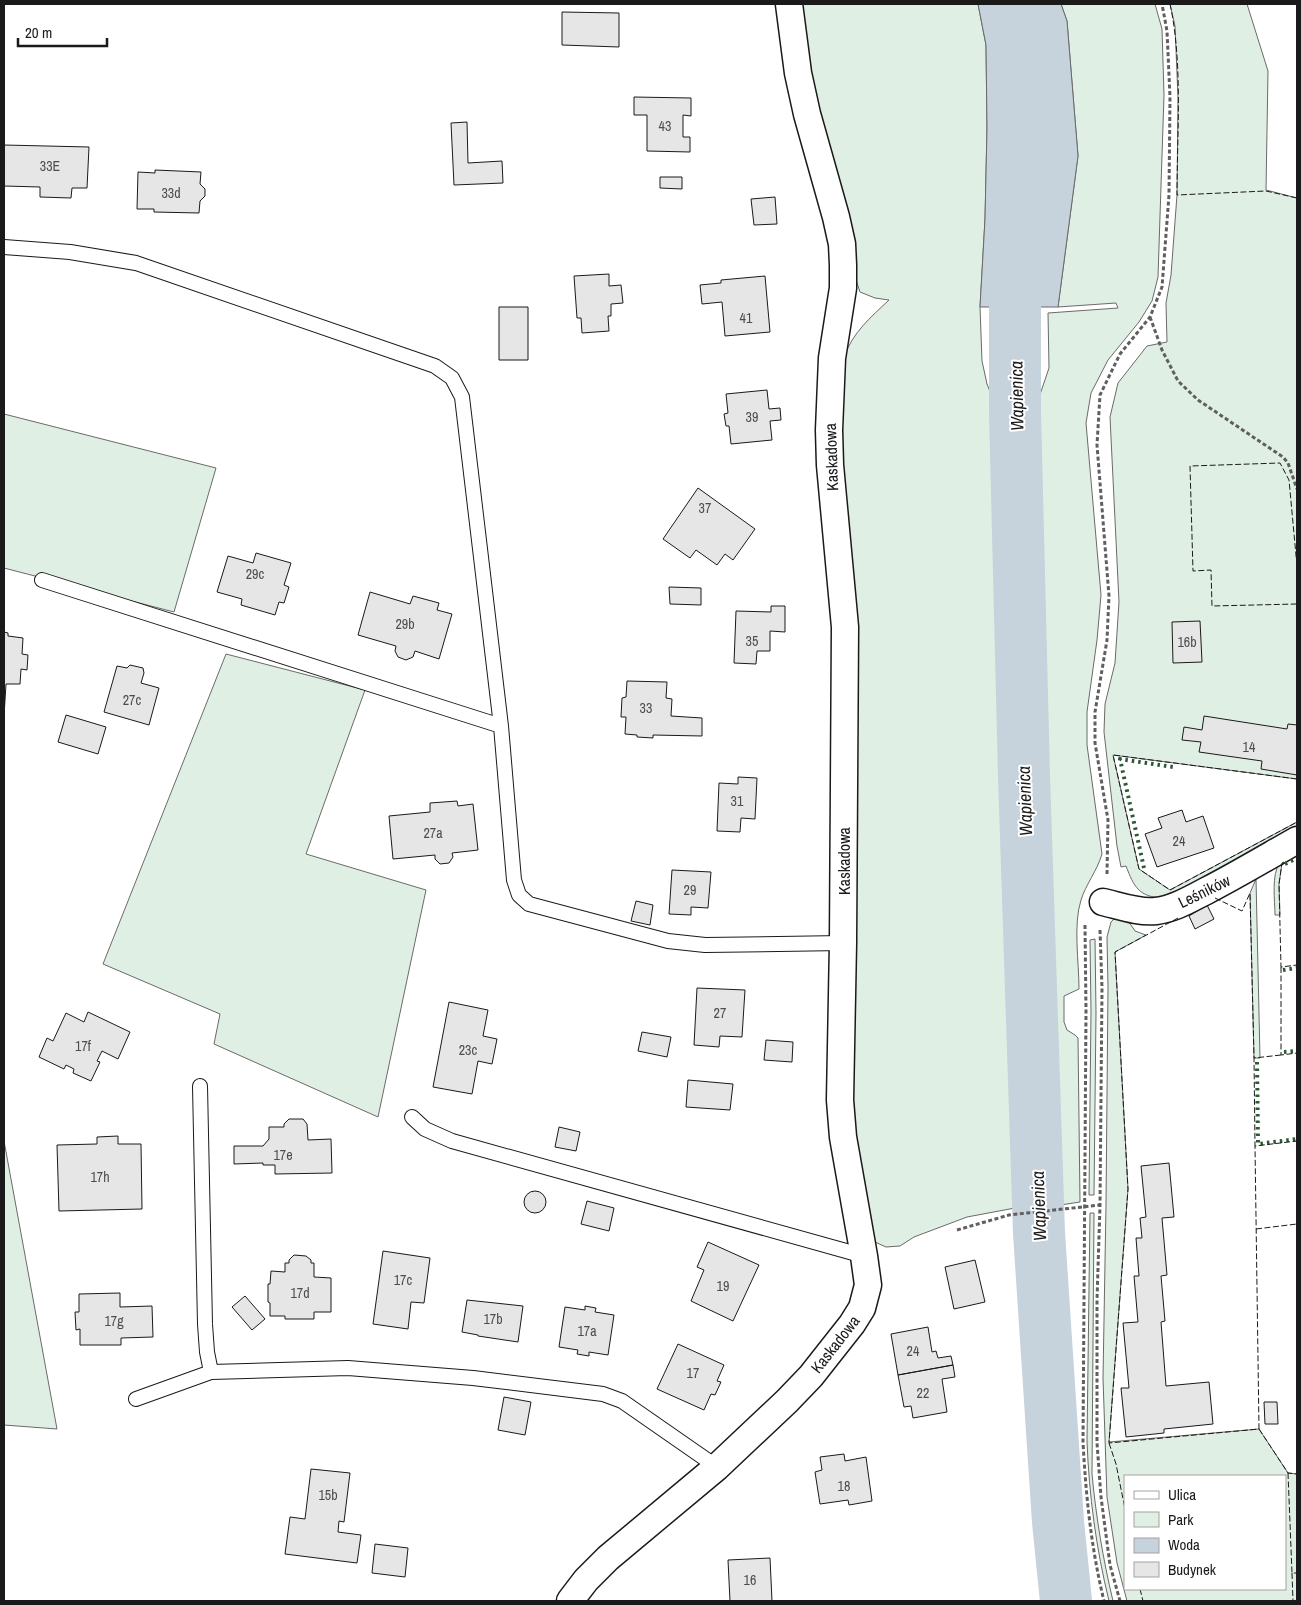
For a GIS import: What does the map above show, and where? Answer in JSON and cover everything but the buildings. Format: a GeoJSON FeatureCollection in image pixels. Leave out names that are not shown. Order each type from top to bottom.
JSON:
{"type":"FeatureCollection","features":[{"type":"Feature","properties":{"kind":"street","name":"Kaskadowa"},"geometry":{"type":"LineString","coordinates":[[570,1601],[586,1580],[608,1558],[717,1467],[811,1376],[852,1324],[862,1308],[868,1285],[843,1137],[840,1100],[843,943],[844,627],[830,465],[829,430],[832,358],[843,288],[844,265],[836,217],[806,114],[789,4]]}},
{"type":"Feature","properties":{"kind":"street","name":"Leśników"},"geometry":{"type":"LineString","coordinates":[[1103,902],[1155,912],[1166,909],[1180,904],[1239,874],[1297,840]]}},
{"type":"Feature","properties":{"kind":"lane"},"geometry":{"type":"LineString","coordinates":[[4,247],[70,252],[136,263],[435,366],[452,378],[462,397],[501,726],[514,880],[519,895],[530,904],[668,942],[705,945],[843,943]]}},
{"type":"Feature","properties":{"kind":"lane"},"geometry":{"type":"LineString","coordinates":[[42,580],[501,726]]}},
{"type":"Feature","properties":{"kind":"lane"},"geometry":{"type":"LineString","coordinates":[[200,1086],[204,1324],[211,1372]]}},
{"type":"Feature","properties":{"kind":"lane"},"geometry":{"type":"LineString","coordinates":[[412,1117],[425,1129],[466,1145],[864,1256]]}},
{"type":"Feature","properties":{"kind":"lane"},"geometry":{"type":"LineString","coordinates":[[136,1399],[211,1372],[348,1368],[473,1378],[603,1394],[622,1401],[717,1467]]}},
{"type":"Feature","properties":{"kind":"path"},"geometry":{"type":"LineString","coordinates":[[1120,1601],[1110,1565],[1101,1497],[1097,1443],[1097,1300],[1102,988],[1100,935],[1107,876],[1108,820],[1095,743],[1095,712],[1107,640],[1109,596],[1097,446],[1100,395],[1120,354],[1150,317],[1162,287],[1169,196],[1170,97],[1167,30],[1162,4]]}},
{"type":"Feature","properties":{"kind":"path"},"geometry":{"type":"LineString","coordinates":[[1150,317],[1162,350],[1178,381],[1198,400],[1283,458],[1288,463],[1297,489]]}},
{"type":"Feature","properties":{"kind":"path"},"geometry":{"type":"LineString","coordinates":[[1103,902],[1092,911],[1085,921],[1083,1442],[1086,1498],[1096,1569],[1104,1601]]}},
{"type":"Feature","properties":{"kind":"path"},"geometry":{"type":"LineString","coordinates":[[957,1230],[1009,1215],[1100,1205]]}},
{"type":"Feature","properties":{"kind":"green space"},"geometry":{"type":"Polygon","coordinates":[[[799,4],[978,4],[986,45],[985,219],[980,307],[982,361],[987,384],[1001,419],[1005,604],[1031,1205],[967,1217],[914,1237],[900,1246],[886,1247],[875,1242],[868,1231],[850,1137],[838,463],[844,357],[857,333],[889,300],[875,298],[860,292],[855,277],[815,109],[799,4]]]}},
{"type":"Feature","properties":{"kind":"green space"},"geometry":{"type":"Polygon","coordinates":[[[1061,4],[1155,4],[1162,29],[1164,95],[1158,277],[1152,301],[1139,322],[1108,360],[1091,393],[1086,423],[1101,595],[1087,712],[1087,745],[1102,854],[1083,894],[1077,921],[1079,989],[1064,996],[1064,1022],[1067,1030],[1078,1038],[1080,1202],[1047,1207],[1032,418],[1049,368],[1048,313],[1118,308],[1116,303],[1058,307],[1078,156],[1067,21],[1061,4]]]}},
{"type":"Feature","properties":{"kind":"green space"},"geometry":{"type":"Polygon","coordinates":[[[1170,4],[1247,4],[1268,71],[1266,190],[1297,198],[1297,779],[1113,755],[1139,869],[1170,890],[1297,822],[1297,831],[1163,898],[1148,896],[1138,890],[1126,866],[1121,867],[1104,732],[1105,704],[1115,663],[1119,602],[1110,417],[1118,383],[1147,346],[1167,342],[1166,303],[1171,275],[1177,195],[1178,98],[1175,26],[1170,4]]]}},
{"type":"Feature","properties":{"kind":"green space"},"geometry":{"type":"Polygon","coordinates":[[[4,414],[216,468],[174,612],[4,568],[4,414]]]}},
{"type":"Feature","properties":{"kind":"green space"},"geometry":{"type":"Polygon","coordinates":[[[226,654],[365,690],[306,854],[426,890],[378,1117],[214,1044],[220,1014],[103,964],[226,654]]]}},
{"type":"Feature","properties":{"kind":"green space"},"geometry":{"type":"Polygon","coordinates":[[[1297,851],[1297,855],[1282,863],[1279,884],[1280,915],[1275,915],[1274,880],[1277,868],[1282,861],[1297,851]]]}},
{"type":"Feature","properties":{"kind":"green space"},"geometry":{"type":"Polygon","coordinates":[[[1256,879],[1260,1058],[1254,1058],[1250,893],[1256,879]]]}},
{"type":"Feature","properties":{"kind":"green space"},"geometry":{"type":"Polygon","coordinates":[[[1115,918],[1127,919],[1135,931],[1146,935],[1115,952],[1128,1189],[1109,1442],[1259,1429],[1288,1473],[1297,1474],[1297,1601],[1127,1601],[1124,1590],[1286,1590],[1286,1475],[1124,1475],[1124,1590],[1117,1563],[1107,1497],[1103,1378],[1107,937],[1111,922],[1115,918]]]}},
{"type":"Feature","properties":{"kind":"green space"},"geometry":{"type":"Polygon","coordinates":[[[1095,939],[1094,1195],[1089,1195],[1090,940],[1095,939]]]}},
{"type":"Feature","properties":{"kind":"green space"},"geometry":{"type":"Polygon","coordinates":[[[4,1141],[57,1429],[4,1425],[4,1141]]]}},
{"type":"Feature","properties":{"kind":"green space"},"geometry":{"type":"Polygon","coordinates":[[[1090,1213],[1094,1213],[1092,1474],[1100,1538],[1113,1601],[1109,1601],[1100,1561],[1091,1501],[1088,1461],[1090,1213]]]}},
{"type":"Feature","properties":{"kind":"water"},"geometry":{"type":"Polygon","coordinates":[[[978,4],[1061,4],[1067,21],[1078,156],[1058,307],[980,307],[985,219],[987,128],[986,45],[978,4]]]}},
{"type":"Feature","properties":{"kind":"waterway","name":"Wapienica"},"geometry":{"type":"LineString","coordinates":[[1024,235],[1015,307],[1015,412],[1024,776],[1039,1233],[1058,1522],[1066,1601]]}},
{"type":"Feature","properties":{"kind":"hedge"},"geometry":{"type":"LineString","coordinates":[[1144,868],[1120,759],[1173,767]]}},
{"type":"Feature","properties":{"kind":"hedge"},"geometry":{"type":"LineString","coordinates":[[1285,864],[1297,858]]}},
{"type":"Feature","properties":{"kind":"hedge"},"geometry":{"type":"LineString","coordinates":[[1283,970],[1297,968]]}},
{"type":"Feature","properties":{"kind":"hedge"},"geometry":{"type":"LineString","coordinates":[[1284,1052],[1297,1051]]}},
{"type":"Feature","properties":{"kind":"hedge"},"geometry":{"type":"LineString","coordinates":[[1257,1062],[1258,1144],[1297,1139]]}},
{"type":"Feature","properties":{"kind":"fence"},"geometry":{"type":"LineString","coordinates":[[1170,4],[1177,50],[1178,74],[1177,195],[1266,191],[1297,198]]}},
{"type":"Feature","properties":{"kind":"fence"},"geometry":{"type":"LineString","coordinates":[[1297,566],[1289,480],[1280,463],[1190,466],[1193,571],[1211,570],[1212,606],[1297,604]]}},
{"type":"Feature","properties":{"kind":"fence"},"geometry":{"type":"LineString","coordinates":[[1297,779],[1113,755],[1139,869],[1170,890],[1297,822]]}},
{"type":"Feature","properties":{"kind":"fence"},"geometry":{"type":"LineString","coordinates":[[1284,862],[1282,863],[1279,884],[1281,967],[1297,965]]}},
{"type":"Feature","properties":{"kind":"fence"},"geometry":{"type":"LineString","coordinates":[[1215,898],[1242,911],[1250,893],[1254,1058]]}},
{"type":"Feature","properties":{"kind":"fence"},"geometry":{"type":"LineString","coordinates":[[1178,918],[1115,952],[1128,1189],[1109,1443],[1259,1429],[1255,1146]]}},
{"type":"Feature","properties":{"kind":"fence"},"geometry":{"type":"LineString","coordinates":[[1281,967],[1281,1055],[1297,1053]]}},
{"type":"Feature","properties":{"kind":"fence"},"geometry":{"type":"LineString","coordinates":[[1281,1055],[1254,1058],[1255,1146],[1297,1141]]}},
{"type":"Feature","properties":{"kind":"fence"},"geometry":{"type":"LineString","coordinates":[[1256,1229],[1297,1224]]}},
{"type":"Feature","properties":{"kind":"fence"},"geometry":{"type":"LineString","coordinates":[[1259,1429],[1288,1473],[1297,1474]]}},
{"type":"Feature","properties":{"kind":"fence"},"geometry":{"type":"LineString","coordinates":[[1109,1443],[1116,1464],[1124,1504]]}},
{"type":"Feature","properties":{"kind":"fence"},"geometry":{"type":"LineString","coordinates":[[1288,1473],[1292,1573],[1297,1573]]}},
{"type":"Feature","properties":{"kind":"fence"},"geometry":{"type":"LineString","coordinates":[[1292,1573],[1293,1601]]}},
{"type":"Feature","properties":{"kind":"fence"},"geometry":{"type":"LineString","coordinates":[[1140,1590],[1143,1601]]}}]}
